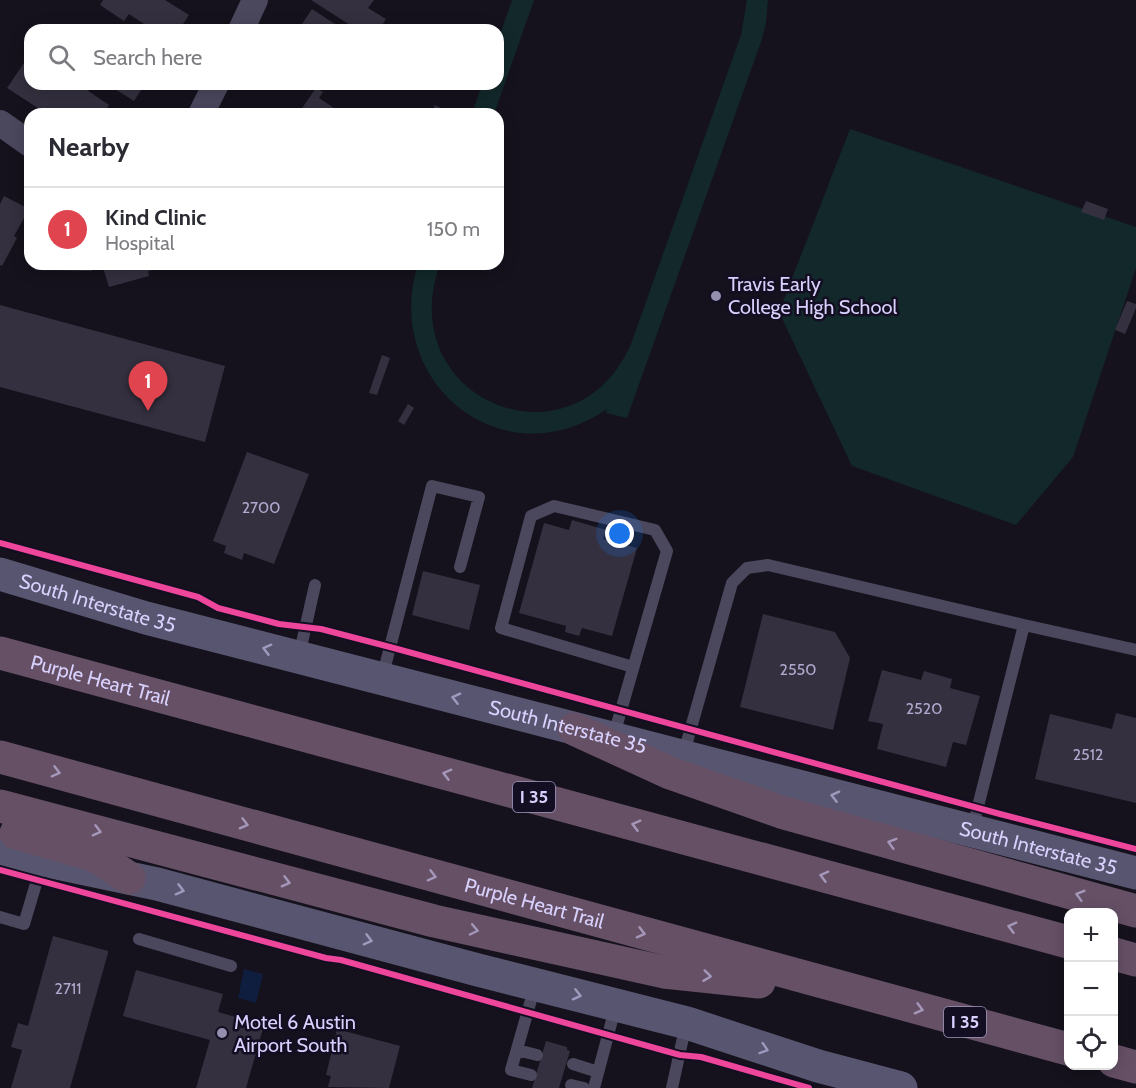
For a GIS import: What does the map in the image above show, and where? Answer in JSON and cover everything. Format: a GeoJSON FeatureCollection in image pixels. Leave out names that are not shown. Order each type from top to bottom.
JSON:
{"type":"FeatureCollection","features":[{"type":"Feature","properties":{"kind":"highway","name":"Purple Heart Trail"},"geometry":{"type":"LineString","coordinates":[[0,653],[1064,941]]}},
{"type":"Feature","properties":{"kind":"highway"},"geometry":{"type":"LineString","coordinates":[[574,729],[670,773],[781,812],[1136,911]]}},
{"type":"Feature","properties":{"kind":"highway","name":"Purple Heart Trail"},"geometry":{"type":"LineString","coordinates":[[0,757],[1064,1048]]}},
{"type":"Feature","properties":{"kind":"highway"},"geometry":{"type":"LineString","coordinates":[[0,806],[434,921],[664,972],[862,994]]}},
{"type":"Feature","properties":{"kind":"highway"},"geometry":{"type":"LineString","coordinates":[[0,829],[96,856],[129,878]]}},
{"type":"Feature","properties":{"kind":"highway"},"geometry":{"type":"LineString","coordinates":[[1118,955],[1136,960]]}},
{"type":"Feature","properties":{"kind":"highway"},"geometry":{"type":"LineString","coordinates":[[1118,1062],[1136,1067]]}},
{"type":"Feature","properties":{"kind":"main road","name":"South Interstate 35"},"geometry":{"type":"LineString","coordinates":[[0,574],[146,618],[1136,873]]}},
{"type":"Feature","properties":{"kind":"main road"},"geometry":{"type":"LineString","coordinates":[[0,849],[43,861],[129,878],[687,1023],[818,1066],[901,1088]]}},
{"type":"Feature","properties":{"kind":"street"},"geometry":{"type":"LineString","coordinates":[[244,24],[255,0]]}},
{"type":"Feature","properties":{"kind":"street"},"geometry":{"type":"LineString","coordinates":[[204,108],[213,90]]}},
{"type":"Feature","properties":{"kind":"street"},"geometry":{"type":"LineString","coordinates":[[0,123],[24,140]]}},
{"type":"Feature","properties":{"kind":"lane"},"geometry":{"type":"LineString","coordinates":[[381,679],[432,486],[479,497],[460,567]]}},
{"type":"Feature","properties":{"kind":"lane"},"geometry":{"type":"LineString","coordinates":[[613,739],[667,551],[655,530],[554,506],[531,516],[501,628],[633,667]]}},
{"type":"Feature","properties":{"kind":"lane"},"geometry":{"type":"LineString","coordinates":[[683,757],[732,583],[747,568],[768,565],[1136,650]]}},
{"type":"Feature","properties":{"kind":"lane"},"geometry":{"type":"LineString","coordinates":[[299,658],[315,585]]}},
{"type":"Feature","properties":{"kind":"lane"},"geometry":{"type":"LineString","coordinates":[[972,831],[1024,625]]}},
{"type":"Feature","properties":{"kind":"lane"},"geometry":{"type":"LineString","coordinates":[[0,917],[24,924],[43,861]]}},
{"type":"Feature","properties":{"kind":"lane"},"geometry":{"type":"LineString","coordinates":[[139,939],[231,966]]}},
{"type":"Feature","properties":{"kind":"lane"},"geometry":{"type":"LineString","coordinates":[[531,1075],[511,1070],[535,984]]}},
{"type":"Feature","properties":{"kind":"lane"},"geometry":{"type":"LineString","coordinates":[[594,1088],[616,1005]]}},
{"type":"Feature","properties":{"kind":"lane"},"geometry":{"type":"LineString","coordinates":[[672,1088],[687,1023]]}},
{"type":"Feature","properties":{"kind":"lane"},"geometry":{"type":"LineString","coordinates":[[517,1050],[537,1055]]}},
{"type":"Feature","properties":{"kind":"lane"},"geometry":{"type":"LineString","coordinates":[[573,1064],[598,1072]]}},
{"type":"Feature","properties":{"kind":"lane"},"geometry":{"type":"LineString","coordinates":[[571,1085],[584,1088]]}},
{"type":"Feature","properties":{"kind":"green space"},"geometry":{"type":"Polygon","coordinates":[[[512,0],[534,0],[504,86],[504,24],[512,0]]]}},
{"type":"Feature","properties":{"kind":"green space"},"geometry":{"type":"Polygon","coordinates":[[[747,0],[768,0],[766,23],[761,42],[627,418],[606,413],[607,409],[568,428],[528,433],[492,426],[460,408],[434,381],[417,347],[411,307],[417,270],[439,270],[432,312],[441,353],[464,384],[496,404],[533,412],[570,406],[604,384],[631,344],[741,35],[747,0]]]}},
{"type":"Feature","properties":{"kind":"green space"},"geometry":{"type":"Polygon","coordinates":[[[480,90],[502,90],[496,108],[474,108],[480,90]]]}},
{"type":"Feature","properties":{"kind":"green space"},"geometry":{"type":"Polygon","coordinates":[[[850,129],[1136,227],[1136,268],[1073,457],[1016,525],[852,466],[779,312],[850,129]]]}},
{"type":"Feature","properties":{"kind":"water"},"geometry":{"type":"Polygon","coordinates":[[[244,969],[263,974],[256,1003],[238,998],[244,969]]]}},
{"type":"Feature","properties":{"kind":"building"},"geometry":{"type":"Polygon","coordinates":[[[103,0],[165,0],[189,15],[183,24],[144,24],[129,14],[124,21],[100,5],[103,0]]]}},
{"type":"Feature","properties":{"kind":"building"},"geometry":{"type":"Polygon","coordinates":[[[311,0],[374,0],[368,8],[386,19],[383,24],[349,24],[311,0]]]}},
{"type":"Feature","properties":{"kind":"building"},"geometry":{"type":"Polygon","coordinates":[[[312,9],[335,24],[302,24],[312,9]]]}},
{"type":"Feature","properties":{"kind":"building"},"geometry":{"type":"Polygon","coordinates":[[[24,63],[24,90],[87,90],[109,105],[107,108],[38,108],[7,88],[24,63]]]}},
{"type":"Feature","properties":{"kind":"building"},"geometry":{"type":"Polygon","coordinates":[[[117,90],[141,90],[134,101],[117,90]]]}},
{"type":"Feature","properties":{"kind":"building"},"geometry":{"type":"Polygon","coordinates":[[[315,90],[320,90],[323,92],[319,98],[334,108],[302,108],[315,90]]]}},
{"type":"Feature","properties":{"kind":"building"},"geometry":{"type":"Polygon","coordinates":[[[4,196],[24,206],[24,218],[14,236],[17,238],[2,266],[0,265],[0,204],[4,196]]]}},
{"type":"Feature","properties":{"kind":"building"},"geometry":{"type":"Polygon","coordinates":[[[1086,201],[1108,209],[1104,220],[1081,212],[1086,201]]]}},
{"type":"Feature","properties":{"kind":"building"},"geometry":{"type":"Polygon","coordinates":[[[35,270],[92,270],[92,271],[35,270]]]}},
{"type":"Feature","properties":{"kind":"building"},"geometry":{"type":"Polygon","coordinates":[[[104,270],[152,270],[148,271],[149,276],[109,287],[104,270]]]}},
{"type":"Feature","properties":{"kind":"building"},"geometry":{"type":"Polygon","coordinates":[[[1127,301],[1136,304],[1136,308],[1125,334],[1115,330],[1127,301]]]}},
{"type":"Feature","properties":{"kind":"building"},"geometry":{"type":"Polygon","coordinates":[[[0,305],[225,366],[205,442],[0,387],[0,305]]]}},
{"type":"Feature","properties":{"kind":"building"},"geometry":{"type":"Polygon","coordinates":[[[382,355],[390,358],[377,395],[369,393],[382,355]]]}},
{"type":"Feature","properties":{"kind":"building"},"geometry":{"type":"Polygon","coordinates":[[[408,404],[414,408],[404,425],[398,421],[408,404]]]}},
{"type":"Feature","properties":{"kind":"building"},"geometry":{"type":"Polygon","coordinates":[[[247,452],[309,474],[274,564],[244,553],[242,560],[224,553],[226,546],[213,541],[247,452]]]}},
{"type":"Feature","properties":{"kind":"building"},"geometry":{"type":"Polygon","coordinates":[[[572,520],[606,530],[603,539],[637,548],[612,636],[582,628],[579,636],[565,632],[566,626],[519,613],[544,523],[569,530],[572,520]]]}},
{"type":"Feature","properties":{"kind":"building"},"geometry":{"type":"Polygon","coordinates":[[[423,571],[480,585],[469,630],[412,615],[423,571]]]}},
{"type":"Feature","properties":{"kind":"building"},"geometry":{"type":"Polygon","coordinates":[[[763,614],[835,632],[850,658],[833,730],[740,707],[763,614]]]}},
{"type":"Feature","properties":{"kind":"building"},"geometry":{"type":"Polygon","coordinates":[[[882,670],[921,680],[924,671],[952,679],[950,688],[980,696],[966,745],[953,742],[946,767],[877,749],[883,724],[868,721],[882,670]]]}},
{"type":"Feature","properties":{"kind":"building"},"geometry":{"type":"Polygon","coordinates":[[[1116,713],[1136,718],[1136,803],[1035,779],[1050,714],[1112,729],[1116,713]]]}},
{"type":"Feature","properties":{"kind":"building"},"geometry":{"type":"Polygon","coordinates":[[[53,936],[108,951],[108,953],[70,1088],[11,1088],[22,1050],[11,1047],[18,1023],[28,1026],[53,936]]]}},
{"type":"Feature","properties":{"kind":"building","name":"Motel 6 Austin Airport South"},"geometry":{"type":"Polygon","coordinates":[[[136,970],[223,994],[218,1012],[264,1025],[246,1088],[196,1088],[210,1040],[123,1016],[136,970]]]}},
{"type":"Feature","properties":{"kind":"building"},"geometry":{"type":"Polygon","coordinates":[[[337,1029],[400,1046],[389,1088],[328,1087],[331,1076],[326,1075],[337,1029]]]}},
{"type":"Feature","properties":{"kind":"building"},"geometry":{"type":"Polygon","coordinates":[[[546,1041],[567,1047],[570,1051],[559,1088],[532,1088],[546,1041]]]}},
{"type":"Feature","properties":{"kind":"cycle path"},"geometry":{"type":"LineString","coordinates":[[0,543],[198,597],[218,608],[279,624],[321,629],[390,647],[1136,849]]}},
{"type":"Feature","properties":{"kind":"cycle path"},"geometry":{"type":"LineString","coordinates":[[0,870],[326,958],[341,960],[680,1055],[701,1057],[809,1088]]}},
{"type":"Feature","properties":{"kind":"place","name":"Travis Early College High School"},"geometry":{"type":"Point","coordinates":[716,296]}},
{"type":"Feature","properties":{"kind":"place","name":"Kind Clinic"},"geometry":{"type":"Point","coordinates":[148,411]}},
{"type":"Feature","properties":{"kind":"place","name":"Motel 6 Austin Airport South"},"geometry":{"type":"Point","coordinates":[222,1033]}}]}
